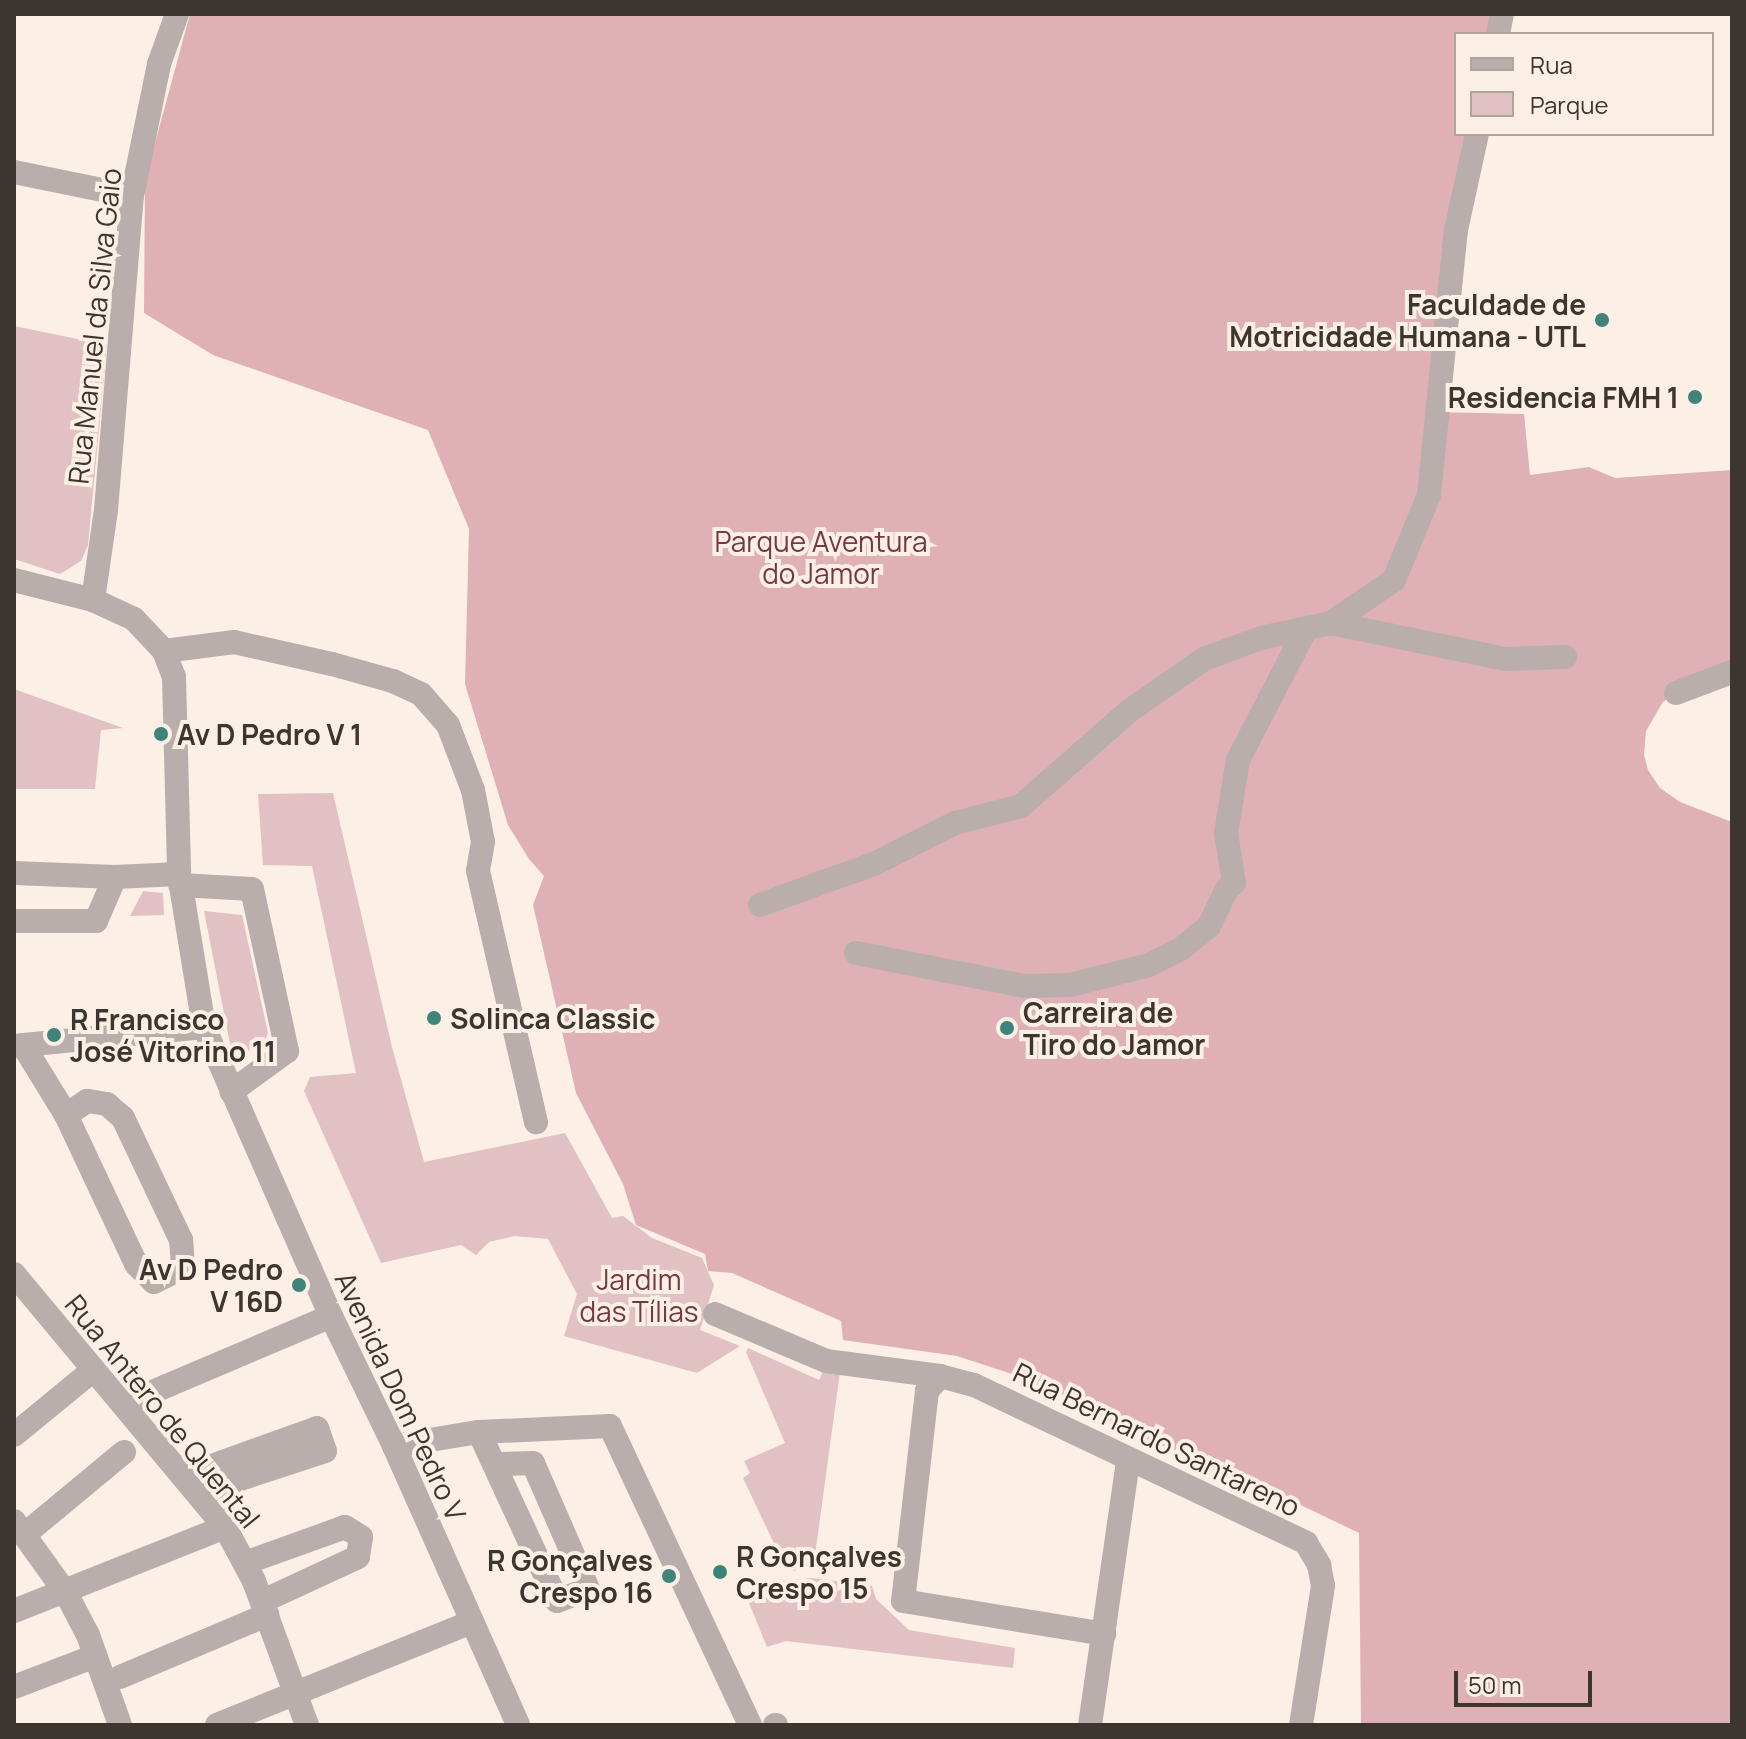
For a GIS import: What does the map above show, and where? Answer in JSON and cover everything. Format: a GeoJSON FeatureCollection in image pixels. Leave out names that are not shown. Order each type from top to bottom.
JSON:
{"type":"FeatureCollection","features":[{"type":"Feature","properties":{"kind":"street","name":"Rua Manuel da Silva Gaio"},"geometry":{"type":"LineString","coordinates":[[93,600],[106,510],[132,196],[159,64],[177,14]]}},
{"type":"Feature","properties":{"kind":"street"},"geometry":{"type":"LineString","coordinates":[[760,905],[876,863],[955,823],[1021,806],[1129,711],[1204,659],[1261,638],[1331,623],[1394,580],[1426,507],[1456,230],[1477,136]]}},
{"type":"Feature","properties":{"kind":"street"},"geometry":{"type":"LineString","coordinates":[[14,172],[132,196]]}},
{"type":"Feature","properties":{"kind":"street"},"geometry":{"type":"LineString","coordinates":[[14,580],[93,600],[134,619],[164,651],[234,642],[332,664],[393,681],[421,694],[448,725],[473,790],[483,842],[478,871],[536,1122]]}},
{"type":"Feature","properties":{"kind":"street"},"geometry":{"type":"LineString","coordinates":[[1331,623],[1505,659],[1565,657]]}},
{"type":"Feature","properties":{"kind":"street"},"geometry":{"type":"LineString","coordinates":[[856,953],[1000,983],[1070,985],[1139,968],[1182,948],[1209,926],[1230,886],[1226,833],[1238,760],[1306,629]]}},
{"type":"Feature","properties":{"kind":"street","name":"Avenida Dom Pedro V"},"geometry":{"type":"LineString","coordinates":[[164,651],[174,677],[180,880],[204,1027],[331,1316],[394,1446],[518,1725]]}},
{"type":"Feature","properties":{"kind":"street"},"geometry":{"type":"LineString","coordinates":[[1676,693],[1732,672]]}},
{"type":"Feature","properties":{"kind":"street"},"geometry":{"type":"LineString","coordinates":[[14,873],[180,880],[252,889],[287,1051],[231,1092]]}},
{"type":"Feature","properties":{"kind":"street"},"geometry":{"type":"LineString","coordinates":[[14,921],[96,921],[115,877]]}},
{"type":"Feature","properties":{"kind":"street"},"geometry":{"type":"LineString","coordinates":[[66,1115],[87,1101],[107,1104],[123,1118],[181,1240],[183,1267],[154,1282],[136,1264],[66,1115],[19,1046],[204,1027]]}},
{"type":"Feature","properties":{"kind":"street","name":"Rua Antero de Quental"},"geometry":{"type":"LineString","coordinates":[[14,1274],[225,1527],[265,1608],[307,1725]]}},
{"type":"Feature","properties":{"kind":"street","name":"Rua Bernardo Santareno"},"geometry":{"type":"LineString","coordinates":[[715,1314],[826,1361],[940,1376],[974,1385],[1128,1461],[1306,1543],[1319,1565],[1323,1586],[1301,1725]]}},
{"type":"Feature","properties":{"kind":"street"},"geometry":{"type":"LineString","coordinates":[[124,1404],[331,1316]]}},
{"type":"Feature","properties":{"kind":"street"},"geometry":{"type":"LineString","coordinates":[[14,1435],[92,1371]]}},
{"type":"Feature","properties":{"kind":"street"},"geometry":{"type":"LineString","coordinates":[[940,1376],[927,1391],[903,1601],[1104,1634]]}},
{"type":"Feature","properties":{"kind":"street"},"geometry":{"type":"LineString","coordinates":[[394,1446],[479,1432],[610,1426],[750,1725]]}},
{"type":"Feature","properties":{"kind":"street"},"geometry":{"type":"LineString","coordinates":[[479,1432],[557,1601],[588,1589],[533,1463],[496,1464]]}},
{"type":"Feature","properties":{"kind":"street"},"geometry":{"type":"LineString","coordinates":[[120,1725],[95,1656],[66,1593],[19,1528],[124,1452]]}},
{"type":"Feature","properties":{"kind":"street"},"geometry":{"type":"LineString","coordinates":[[1090,1725],[1128,1461]]}},
{"type":"Feature","properties":{"kind":"street"},"geometry":{"type":"LineString","coordinates":[[14,1611],[66,1593],[225,1527]]}},
{"type":"Feature","properties":{"kind":"street"},"geometry":{"type":"LineString","coordinates":[[120,1677],[265,1608],[358,1557],[361,1537],[345,1527],[245,1563]]}},
{"type":"Feature","properties":{"kind":"street"},"geometry":{"type":"LineString","coordinates":[[217,1725],[472,1622]]}},
{"type":"Feature","properties":{"kind":"street"},"geometry":{"type":"LineString","coordinates":[[14,1687],[95,1656]]}},
{"type":"Feature","properties":{"kind":"green space","name":"Parque Aventura do Jamor"},"geometry":{"type":"Polygon","coordinates":[[[190,14],[1494,14],[1490,32],[1454,32],[1454,136],[1469,136],[1436,412],[1524,414],[1530,475],[1589,467],[1615,478],[1732,470],[1732,672],[1676,693],[1663,702],[1646,731],[1644,755],[1648,770],[1660,788],[1680,802],[1732,822],[1732,1725],[1361,1725],[1359,1533],[1236,1474],[1146,1439],[1024,1378],[957,1356],[843,1340],[841,1321],[732,1273],[708,1271],[705,1254],[636,1225],[623,1184],[576,1093],[533,905],[544,876],[529,859],[508,825],[465,684],[469,529],[428,430],[213,355],[144,313],[145,180],[190,14]]]}},
{"type":"Feature","properties":{"kind":"green space"},"geometry":{"type":"Polygon","coordinates":[[[14,326],[107,345],[88,545],[81,561],[60,574],[14,559],[14,326]]]}},
{"type":"Feature","properties":{"kind":"green space"},"geometry":{"type":"Polygon","coordinates":[[[14,689],[123,728],[101,730],[95,789],[14,789],[14,689]]]}},
{"type":"Feature","properties":{"kind":"green space","name":"Jardim das Tílias"},"geometry":{"type":"Polygon","coordinates":[[[333,793],[392,1047],[424,1162],[565,1133],[612,1218],[623,1216],[652,1238],[702,1258],[714,1285],[700,1330],[740,1346],[697,1373],[564,1336],[577,1294],[548,1239],[514,1236],[489,1242],[476,1255],[461,1245],[381,1263],[304,1091],[310,1077],[356,1073],[312,866],[263,865],[258,794],[333,793]]]}},
{"type":"Feature","properties":{"kind":"green space"},"geometry":{"type":"Polygon","coordinates":[[[143,891],[163,893],[164,915],[130,916],[143,891]]]}},
{"type":"Feature","properties":{"kind":"green space"},"geometry":{"type":"Polygon","coordinates":[[[204,911],[242,915],[268,1033],[263,1046],[242,1055],[235,1055],[231,1049],[204,911]]]}},
{"type":"Feature","properties":{"kind":"green space"},"geometry":{"type":"Polygon","coordinates":[[[748,1348],[819,1380],[824,1369],[840,1372],[813,1570],[787,1571],[743,1478],[750,1473],[744,1461],[785,1443],[746,1352],[748,1348]]]}},
{"type":"Feature","properties":{"kind":"green space"},"geometry":{"type":"Polygon","coordinates":[[[812,1578],[872,1586],[876,1599],[909,1630],[1015,1648],[1013,1668],[786,1641],[767,1647],[747,1598],[782,1581],[812,1578]]]}},
{"type":"Feature","properties":{"kind":"place","name":"Faculdade de Motricidade Humana - UTL"},"geometry":{"type":"Point","coordinates":[1602,320]}},
{"type":"Feature","properties":{"kind":"place","name":"Residencia FMH 1"},"geometry":{"type":"Point","coordinates":[1695,397]}},
{"type":"Feature","properties":{"kind":"place","name":"Av D Pedro V 1"},"geometry":{"type":"Point","coordinates":[161,734]}},
{"type":"Feature","properties":{"kind":"place","name":"Solinca Classic"},"geometry":{"type":"Point","coordinates":[434,1018]}},
{"type":"Feature","properties":{"kind":"place","name":"Carreira de Tiro do Jamor"},"geometry":{"type":"Point","coordinates":[1007,1028]}},
{"type":"Feature","properties":{"kind":"place","name":"R Francisco José Vitorino 11"},"geometry":{"type":"Point","coordinates":[54,1035]}},
{"type":"Feature","properties":{"kind":"place","name":"Av D Pedro V 16D"},"geometry":{"type":"Point","coordinates":[299,1285]}},
{"type":"Feature","properties":{"kind":"place","name":"R Gonçalves Crespo 15"},"geometry":{"type":"Point","coordinates":[720,1572]}},
{"type":"Feature","properties":{"kind":"place","name":"R Gonçalves Crespo 16"},"geometry":{"type":"Point","coordinates":[669,1576]}}]}
